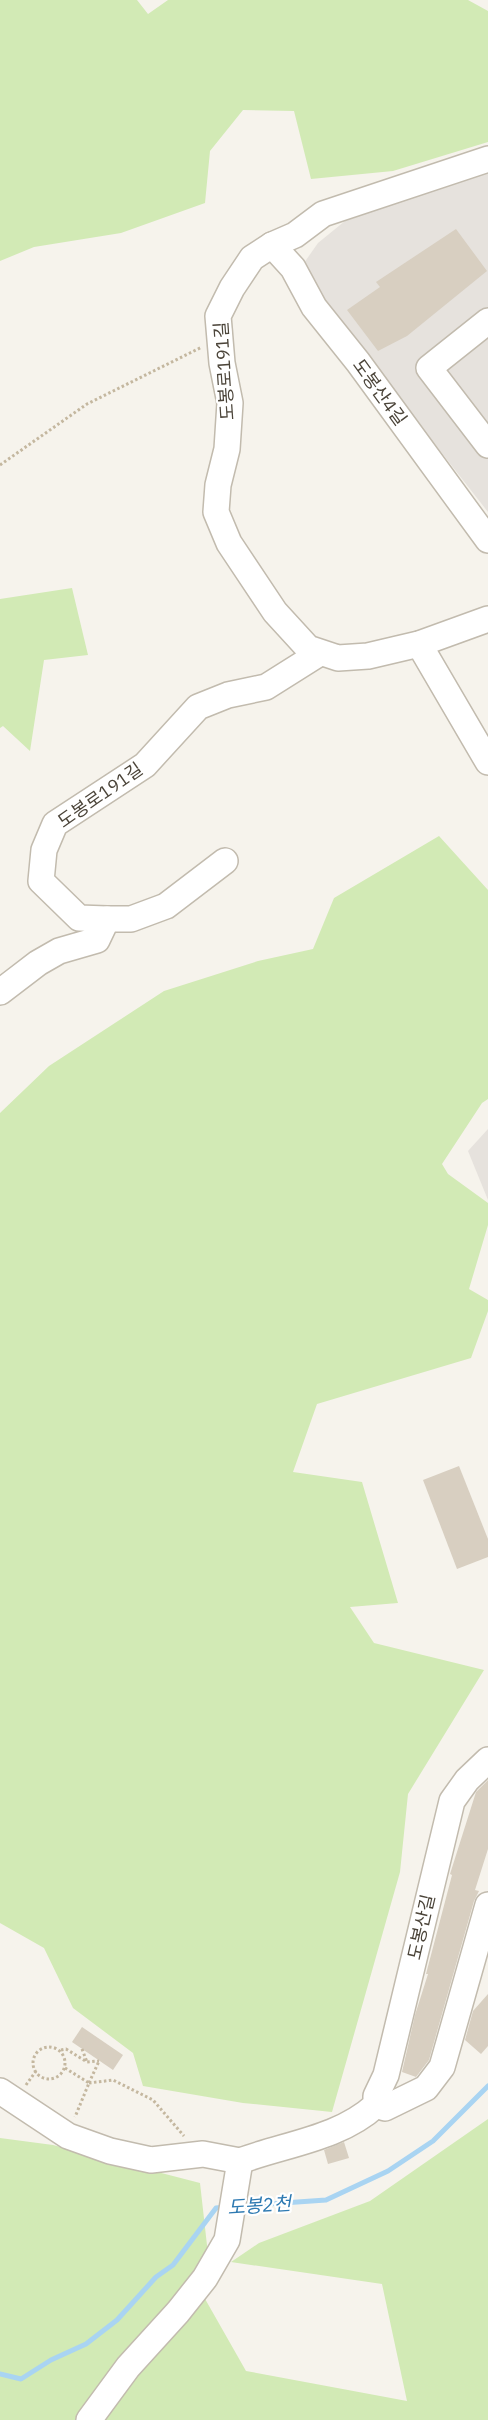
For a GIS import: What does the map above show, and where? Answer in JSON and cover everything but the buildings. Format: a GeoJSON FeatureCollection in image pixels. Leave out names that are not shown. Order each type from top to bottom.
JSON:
{"type":"FeatureCollection","features":[{"type":"Feature","properties":{"kind":"street","name":"도봉로191길"},"geometry":{"type":"LineString","coordinates":[[488,159],[323,214],[295,235],[272,245],[252,258],[232,288],[218,316],[222,363],[230,403],[227,449],[218,485],[216,512],[230,543],[275,612],[308,648],[338,658],[368,656],[419,644],[488,619]]}},
{"type":"Feature","properties":{"kind":"street","name":"도봉산4길"},"geometry":{"type":"LineString","coordinates":[[272,245],[293,268],[314,307],[358,362],[488,540]]}},
{"type":"Feature","properties":{"kind":"street"},"geometry":{"type":"LineString","coordinates":[[488,321],[429,368],[488,445]]}},
{"type":"Feature","properties":{"kind":"street"},"geometry":{"type":"LineString","coordinates":[[419,644],[488,762]]}},
{"type":"Feature","properties":{"kind":"street","name":"도봉로191길"},"geometry":{"type":"LineString","coordinates":[[107,919],[79,918],[40,881],[44,850],[55,824],[145,765],[198,707],[228,695],[266,687],[320,652]]}},
{"type":"Feature","properties":{"kind":"street"},"geometry":{"type":"LineString","coordinates":[[0,992],[38,963],[59,951],[97,940],[107,919],[131,919],[166,906],[224,861]]}},
{"type":"Feature","properties":{"kind":"street","name":"도봉산길"},"geometry":{"type":"LineString","coordinates":[[376,2106],[376,2096],[386,2075],[450,1808],[467,1780],[488,1760]]}},
{"type":"Feature","properties":{"kind":"street"},"geometry":{"type":"LineString","coordinates":[[0,2091],[68,2136],[110,2151],[151,2160],[203,2154],[240,2161],[345,2126],[362,2118],[376,2106],[386,2108],[426,2088],[442,2067],[488,1905]]}},
{"type":"Feature","properties":{"kind":"street"},"geometry":{"type":"LineString","coordinates":[[89,2420],[128,2367],[206,2278],[227,2240],[240,2161]]}},
{"type":"Feature","properties":{"kind":"path"},"geometry":{"type":"LineString","coordinates":[[0,465],[87,404],[220,338]]}},
{"type":"Feature","properties":{"kind":"path"},"geometry":{"type":"LineString","coordinates":[[60,2050],[65,2058],[65,2068],[57,2076],[46,2078],[39,2074],[34,2066],[35,2055],[41,2049],[50,2047],[60,2050],[66,2049],[87,2062],[100,2061],[88,2083],[68,2136]]}},
{"type":"Feature","properties":{"kind":"path"},"geometry":{"type":"LineString","coordinates":[[82,2049],[87,2062]]}},
{"type":"Feature","properties":{"kind":"path"},"geometry":{"type":"LineString","coordinates":[[65,2068],[88,2083],[113,2080],[153,2100],[182,2134],[196,2154]]}},
{"type":"Feature","properties":{"kind":"shaded area"},"geometry":{"type":"Polygon","coordinates":[[[488,172],[488,512],[315,291],[304,263],[318,243],[345,221],[488,172]]]}},
{"type":"Feature","properties":{"kind":"shaded area"},"geometry":{"type":"Polygon","coordinates":[[[488,1129],[488,1200],[468,1151],[488,1129]]]}},
{"type":"Feature","properties":{"kind":"green space"},"geometry":{"type":"Polygon","coordinates":[[[0,0],[137,0],[148,14],[168,0],[468,0],[488,11],[488,142],[393,171],[311,179],[294,111],[243,110],[210,151],[205,203],[121,233],[34,247],[0,261],[0,0]]]}},
{"type":"Feature","properties":{"kind":"green space"},"geometry":{"type":"Polygon","coordinates":[[[72,588],[88,655],[44,660],[30,751],[3,726],[0,728],[0,599],[72,588]]]}},
{"type":"Feature","properties":{"kind":"green space"},"geometry":{"type":"Polygon","coordinates":[[[439,836],[488,890],[488,1099],[482,1103],[442,1164],[448,1174],[488,1203],[488,1225],[469,1289],[488,1300],[488,1311],[471,1358],[317,1404],[293,1472],[362,1482],[398,1603],[350,1607],[374,1643],[484,1670],[408,1794],[400,1872],[332,2112],[243,2103],[143,2086],[133,2053],[73,2008],[44,1948],[0,1923],[0,1113],[49,1066],[164,991],[258,961],[313,949],[334,898],[439,836]]]}},
{"type":"Feature","properties":{"kind":"green space"},"geometry":{"type":"Polygon","coordinates":[[[488,2119],[488,2420],[0,2420],[0,2138],[53,2145],[200,2183],[209,2263],[196,2283],[246,2371],[407,2401],[382,2284],[231,2262],[259,2243],[370,2201],[488,2119]]]}},
{"type":"Feature","properties":{"kind":"waterway","name":"도봉2천"},"geometry":{"type":"LineString","coordinates":[[239,2206],[326,2200],[388,2171],[433,2141],[488,2086]]}},
{"type":"Feature","properties":{"kind":"waterway","name":"도봉2천"},"geometry":{"type":"LineString","coordinates":[[0,2374],[21,2379],[51,2360],[86,2344],[117,2320],[156,2277],[173,2265],[216,2208],[225,2207]]}}]}
